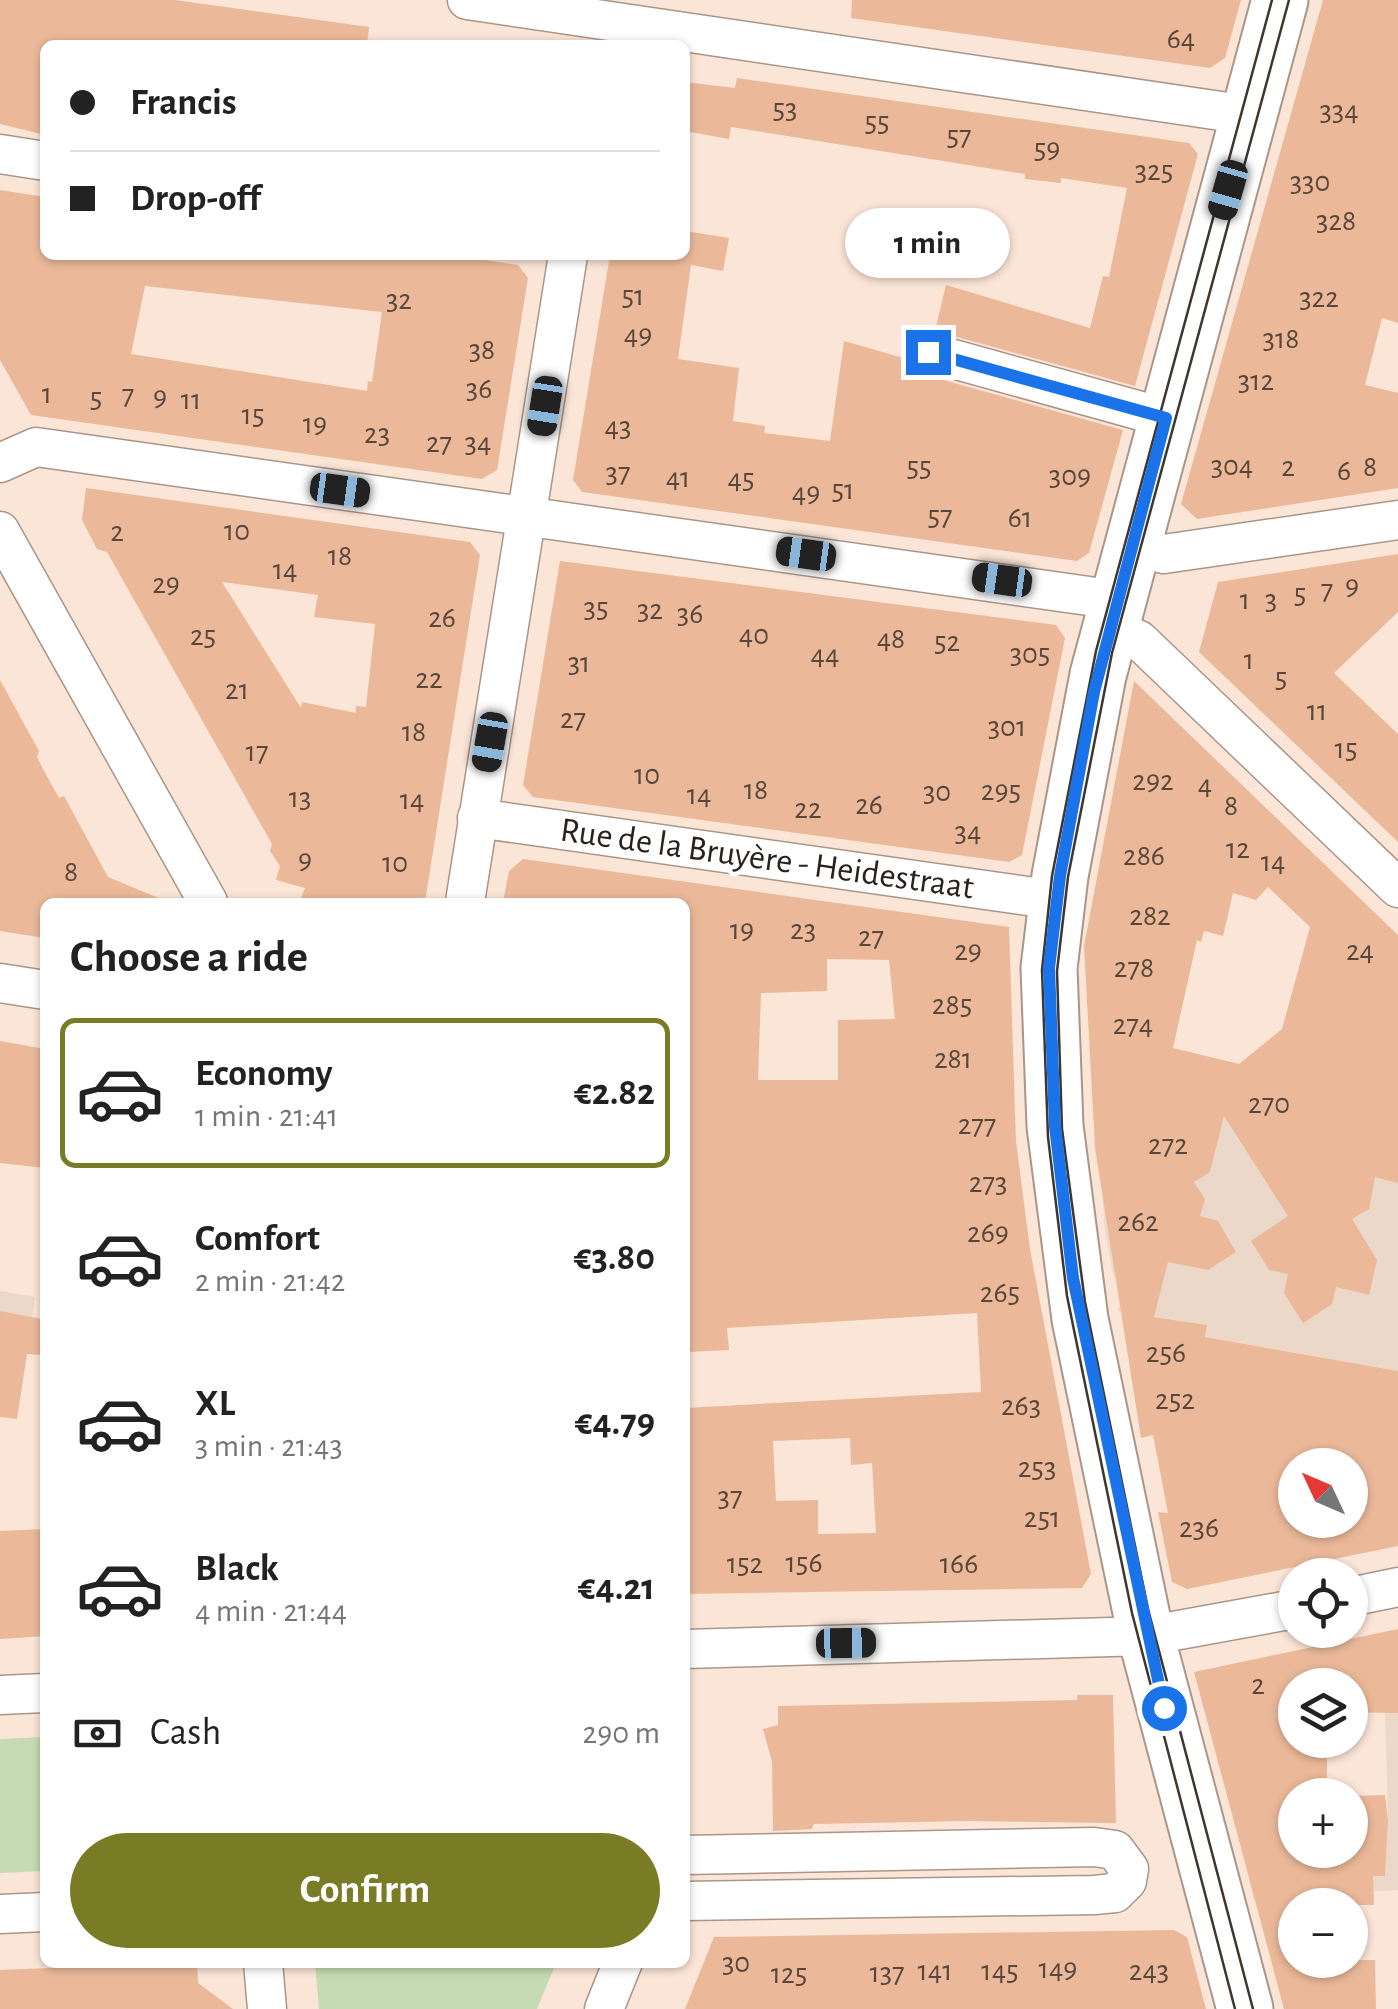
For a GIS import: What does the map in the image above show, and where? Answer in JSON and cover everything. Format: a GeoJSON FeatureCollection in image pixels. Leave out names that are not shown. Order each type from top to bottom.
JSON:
{"type":"FeatureCollection","features":[{"type":"Feature","properties":{"kind":"street"},"geometry":{"type":"LineString","coordinates":[[467,0],[1248,114]]}},
{"type":"Feature","properties":{"kind":"street"},"geometry":{"type":"LineString","coordinates":[[1245,2009],[1146,1636],[1067,1239],[1051,1050],[1049,968],[1056,900],[1113,614],[1280,0]]}},
{"type":"Feature","properties":{"kind":"street"},"geometry":{"type":"LineString","coordinates":[[0,154],[40,160]]}},
{"type":"Feature","properties":{"kind":"street"},"geometry":{"type":"LineString","coordinates":[[466,898],[567,260]]}},
{"type":"Feature","properties":{"kind":"street"},"geometry":{"type":"LineString","coordinates":[[928,352],[1166,418]]}},
{"type":"Feature","properties":{"kind":"street"},"geometry":{"type":"LineString","coordinates":[[0,463],[36,447],[528,516],[1113,614],[1398,888]]}},
{"type":"Feature","properties":{"kind":"street"},"geometry":{"type":"LineString","coordinates":[[1131,546],[1164,554],[1398,520]]}},
{"type":"Feature","properties":{"kind":"street"},"geometry":{"type":"LineString","coordinates":[[0,531],[206,898]]}},
{"type":"Feature","properties":{"kind":"street","name":"Rue de la Bruyère - Heidestraat"},"geometry":{"type":"LineString","coordinates":[[477,818],[1056,900]]}},
{"type":"Feature","properties":{"kind":"street"},"geometry":{"type":"LineString","coordinates":[[0,983],[40,989]]}},
{"type":"Feature","properties":{"kind":"street"},"geometry":{"type":"LineString","coordinates":[[1368,1593],[1398,1586]]}},
{"type":"Feature","properties":{"kind":"street"},"geometry":{"type":"LineString","coordinates":[[690,1649],[1146,1636],[1278,1612]]}},
{"type":"Feature","properties":{"kind":"street"},"geometry":{"type":"LineString","coordinates":[[0,1695],[40,1693]]}},
{"type":"Feature","properties":{"kind":"street"},"geometry":{"type":"LineString","coordinates":[[690,1855],[1094,1848],[1116,1850],[1129,1870],[1127,1880],[1115,1893],[1094,1895],[690,1901]]}},
{"type":"Feature","properties":{"kind":"street"},"geometry":{"type":"LineString","coordinates":[[0,1914],[40,1912]]}},
{"type":"Feature","properties":{"kind":"street"},"geometry":{"type":"LineString","coordinates":[[264,1968],[267,2009]]}},
{"type":"Feature","properties":{"kind":"street"},"geometry":{"type":"LineString","coordinates":[[604,2009],[621,1968]]}},
{"type":"Feature","properties":{"kind":"shaded area"},"geometry":{"type":"Polygon","coordinates":[[[1089,1030],[1398,1100],[1398,1371],[1206,1337],[1207,1325],[1118,1311],[1125,1292],[1113,1274],[1105,1230],[1089,1030]]]}},
{"type":"Feature","properties":{"kind":"shaded area"},"geometry":{"type":"Polygon","coordinates":[[[0,1291],[35,1297],[20,1396],[0,1394],[0,1291]]]}},
{"type":"Feature","properties":{"kind":"shaded area"},"geometry":{"type":"Polygon","coordinates":[[[1398,1657],[1398,1890],[1278,1888],[1278,1898],[1254,1899],[1249,1879],[1385,1876],[1388,1821],[1385,1713],[1368,1713],[1368,1668],[1278,1668],[1278,1676],[1248,1661],[1398,1657]]]}},
{"type":"Feature","properties":{"kind":"green space"},"geometry":{"type":"Polygon","coordinates":[[[40,1737],[40,1871],[0,1873],[0,1739],[40,1737]]]}},
{"type":"Feature","properties":{"kind":"green space"},"geometry":{"type":"Polygon","coordinates":[[[316,1968],[554,1968],[537,2009],[319,2009],[316,1968]]]}},
{"type":"Feature","properties":{"kind":"building"},"geometry":{"type":"Polygon","coordinates":[[[0,0],[175,0],[369,27],[368,40],[40,40],[40,134],[0,124],[0,0]]]}},
{"type":"Feature","properties":{"kind":"building"},"geometry":{"type":"Polygon","coordinates":[[[852,0],[1241,0],[1225,58],[1210,68],[851,18],[852,0]]]}},
{"type":"Feature","properties":{"kind":"building"},"geometry":{"type":"Polygon","coordinates":[[[1323,0],[1398,0],[1398,323],[1382,318],[1365,385],[1398,393],[1398,488],[1197,519],[1181,504],[1323,0]]]}},
{"type":"Feature","properties":{"kind":"building"},"geometry":{"type":"Polygon","coordinates":[[[737,78],[1189,143],[1198,154],[1135,386],[935,331],[946,285],[1090,328],[1103,276],[1109,277],[1127,188],[1061,178],[1061,183],[1025,179],[1025,174],[731,127],[729,139],[690,132],[690,83],[735,88],[737,78]]]}},
{"type":"Feature","properties":{"kind":"building"},"geometry":{"type":"Polygon","coordinates":[[[0,190],[40,196],[40,260],[484,260],[518,265],[528,278],[497,470],[482,479],[31,415],[0,360],[0,190]],[[145,286],[131,354],[367,391],[368,381],[372,382],[382,312],[145,286]]]}},
{"type":"Feature","properties":{"kind":"building"},"geometry":{"type":"Polygon","coordinates":[[[690,232],[729,238],[723,271],[691,265],[678,359],[739,368],[733,421],[765,426],[764,433],[830,441],[844,341],[907,359],[922,374],[1123,430],[1089,553],[1077,561],[582,492],[573,480],[609,260],[690,260],[690,232]]]}},
{"type":"Feature","properties":{"kind":"building"},"geometry":{"type":"Polygon","coordinates":[[[86,488],[470,542],[480,555],[426,898],[301,898],[305,888],[276,880],[280,866],[270,851],[272,844],[107,552],[97,549],[82,520],[86,488]],[[222,582],[301,708],[302,702],[356,713],[356,706],[366,707],[375,624],[314,617],[318,595],[222,582]]]}},
{"type":"Feature","properties":{"kind":"building"},"geometry":{"type":"Polygon","coordinates":[[[1398,554],[1398,612],[1334,673],[1398,734],[1398,842],[1199,652],[1218,582],[1398,554]]]}},
{"type":"Feature","properties":{"kind":"building"},"geometry":{"type":"Polygon","coordinates":[[[560,561],[1056,625],[1065,638],[1022,855],[1009,862],[533,797],[523,785],[560,561]]]}},
{"type":"Feature","properties":{"kind":"building"},"geometry":{"type":"Polygon","coordinates":[[[0,680],[39,751],[37,757],[43,769],[59,798],[64,796],[108,877],[158,898],[40,898],[40,937],[0,931],[0,680]]]}},
{"type":"Feature","properties":{"kind":"building"},"geometry":{"type":"Polygon","coordinates":[[[1134,681],[1398,935],[1398,1183],[1375,1177],[1369,1209],[1352,1219],[1377,1260],[1369,1295],[1336,1287],[1332,1304],[1303,1323],[1284,1293],[1288,1274],[1269,1270],[1251,1241],[1288,1216],[1224,1116],[1210,1172],[1194,1182],[1205,1199],[1200,1216],[1218,1221],[1236,1252],[1208,1270],[1168,1262],[1154,1317],[1207,1325],[1205,1337],[1398,1371],[1398,1546],[1339,1558],[1278,1558],[1278,1570],[1187,1589],[1172,1582],[1158,1512],[1168,1513],[1153,1435],[1141,1438],[1095,1148],[1084,946],[1134,681]],[[1268,887],[1256,900],[1233,893],[1223,936],[1204,931],[1201,942],[1197,940],[1173,1048],[1239,1064],[1282,1029],[1310,927],[1268,887]]]}},
{"type":"Feature","properties":{"kind":"building"},"geometry":{"type":"Polygon","coordinates":[[[523,859],[1009,927],[1016,1141],[1030,1249],[1091,1574],[1082,1588],[690,1594],[690,1408],[981,1392],[977,1313],[727,1328],[729,1350],[690,1352],[690,898],[504,898],[509,871],[523,859]],[[827,959],[827,991],[761,993],[758,1080],[838,1080],[838,1020],[895,1019],[889,960],[827,959]],[[850,1438],[773,1441],[776,1501],[818,1500],[818,1534],[876,1533],[872,1463],[851,1465],[850,1438]]]}},
{"type":"Feature","properties":{"kind":"building"},"geometry":{"type":"Polygon","coordinates":[[[0,1041],[40,1048],[40,1167],[0,1163],[0,1041]]]}},
{"type":"Feature","properties":{"kind":"building"},"geometry":{"type":"Polygon","coordinates":[[[0,1311],[40,1319],[40,1355],[27,1354],[17,1419],[0,1417],[0,1311]]]}},
{"type":"Feature","properties":{"kind":"building"},"geometry":{"type":"Polygon","coordinates":[[[40,1529],[40,1636],[0,1639],[0,1531],[40,1529]]]}},
{"type":"Feature","properties":{"kind":"building"},"geometry":{"type":"Polygon","coordinates":[[[1398,1629],[1398,1713],[1368,1712],[1368,1668],[1278,1668],[1278,1758],[1327,1758],[1327,1778],[1278,1778],[1278,1868],[1368,1868],[1368,1795],[1385,1795],[1388,1821],[1385,1876],[1373,1876],[1374,1905],[1368,1905],[1368,1888],[1278,1888],[1278,1978],[1368,1978],[1368,1960],[1375,1960],[1376,2009],[1284,2009],[1194,1672],[1308,1648],[1368,1648],[1368,1635],[1398,1629]]]}},
{"type":"Feature","properties":{"kind":"building"},"geometry":{"type":"Polygon","coordinates":[[[1077,1695],[1113,1695],[1116,1823],[814,1824],[812,1829],[773,1831],[772,1762],[763,1729],[778,1725],[778,1706],[1077,1700],[1077,1695]]]}},
{"type":"Feature","properties":{"kind":"building"},"geometry":{"type":"Polygon","coordinates":[[[1174,1930],[1187,1937],[1206,2009],[685,2009],[714,1937],[1174,1930]]]}},
{"type":"Feature","properties":{"kind":"building"},"geometry":{"type":"Polygon","coordinates":[[[197,1968],[198,1983],[233,2009],[0,2009],[0,1970],[197,1968]]]}},
{"type":"Feature","properties":{"kind":"tram line"},"geometry":{"type":"LineString","coordinates":[[1235,2009],[1132,1613],[1067,1296],[1048,1137],[1042,970],[1052,876],[1096,651],[1272,0]]}},
{"type":"Feature","properties":{"kind":"tram line"},"geometry":{"type":"LineString","coordinates":[[1253,2009],[1148,1609],[1085,1302],[1062,1129],[1057,971],[1068,877],[1112,653],[1289,0]]}},
{"type":"Feature","properties":{"kind":"route"},"geometry":{"type":"LineString","coordinates":[[928,352],[1166,418],[1094,692],[1060,876],[1049,968],[1055,1126],[1073,1278],[1125,1540],[1164,1708]]}}]}
